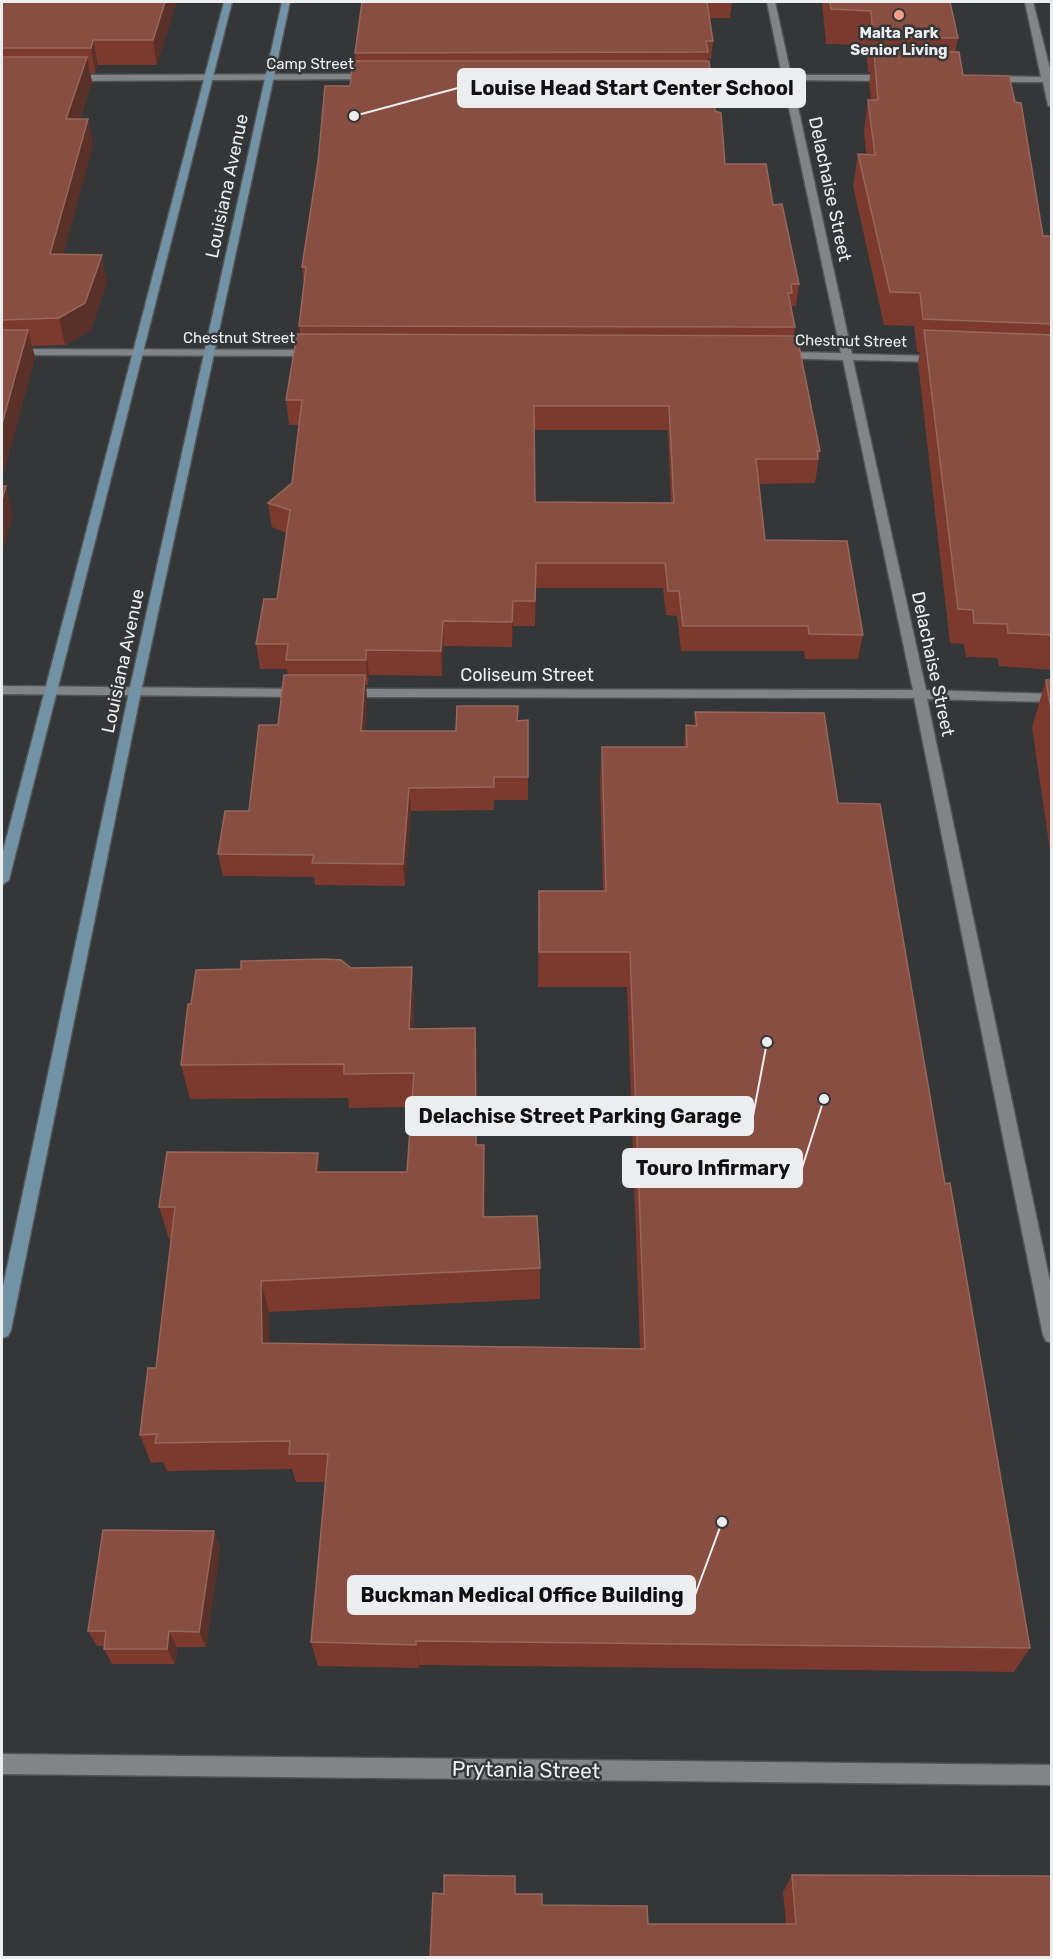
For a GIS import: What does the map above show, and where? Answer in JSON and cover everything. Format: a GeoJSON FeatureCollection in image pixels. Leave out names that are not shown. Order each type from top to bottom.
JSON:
{"type":"FeatureCollection","features":[{"type":"Feature","properties":{"kind":"street"},"geometry":{"type":"LineString","coordinates":[[2,880],[228,2]]}},
{"type":"Feature","properties":{"kind":"street","name":"Louisiana Avenue"},"geometry":{"type":"LineString","coordinates":[[2,1330],[135,692],[286,2]]}},
{"type":"Feature","properties":{"kind":"street","name":"Delachaise Street"},"geometry":{"type":"LineString","coordinates":[[771,2],[920,694],[1052,1335]]}},
{"type":"Feature","properties":{"kind":"street"},"geometry":{"type":"LineString","coordinates":[[1029,2],[1052,105]]}},
{"type":"Feature","properties":{"kind":"street","name":"Camp Street"},"geometry":{"type":"LineString","coordinates":[[59,78],[387,77]]}},
{"type":"Feature","properties":{"kind":"street"},"geometry":{"type":"LineString","coordinates":[[680,77],[904,78]]}},
{"type":"Feature","properties":{"kind":"street"},"geometry":{"type":"LineString","coordinates":[[986,79],[1048,80]]}},
{"type":"Feature","properties":{"kind":"street","name":"Chestnut Street"},"geometry":{"type":"LineString","coordinates":[[2,352],[327,354]]}},
{"type":"Feature","properties":{"kind":"street","name":"Chestnut Street"},"geometry":{"type":"LineString","coordinates":[[764,355],[949,359]]}},
{"type":"Feature","properties":{"kind":"street"},"geometry":{"type":"LineString","coordinates":[[2,690],[313,693]]}},
{"type":"Feature","properties":{"kind":"street","name":"Coliseum Street"},"geometry":{"type":"LineString","coordinates":[[337,693],[920,694],[1052,698]]}},
{"type":"Feature","properties":{"kind":"street","name":"Prytania Street"},"geometry":{"type":"LineString","coordinates":[[2,1764],[1052,1775]]}},
{"type":"Feature","properties":{"kind":"building"},"geometry":{"type":"Polygon","coordinates":[[[2,2],[165,2],[153,40],[93,40],[91,48],[2,48],[2,2]]]}},
{"type":"Feature","properties":{"kind":"building"},"geometry":{"type":"Polygon","coordinates":[[[362,2],[707,2],[713,41],[706,41],[708,52],[355,53],[362,2]]]}},
{"type":"Feature","properties":{"kind":"building"},"geometry":{"type":"Polygon","coordinates":[[[830,2],[950,2],[958,38],[873,37],[871,11],[831,9],[830,2]]]}},
{"type":"Feature","properties":{"kind":"building"},"geometry":{"type":"Polygon","coordinates":[[[874,51],[959,52],[963,75],[1009,76],[1015,102],[1021,103],[1043,236],[1052,236],[1052,324],[923,319],[920,293],[890,292],[858,154],[875,155],[868,100],[878,100],[874,51]]]}},
{"type":"Feature","properties":{"kind":"building"},"geometry":{"type":"Polygon","coordinates":[[[2,57],[87,57],[66,119],[88,119],[50,254],[102,255],[85,303],[59,318],[2,320],[2,57]]]}},
{"type":"Feature","properties":{"kind":"building"},"geometry":{"type":"Polygon","coordinates":[[[353,61],[709,61],[715,111],[721,113],[725,164],[766,164],[773,205],[782,204],[799,284],[791,284],[792,293],[788,293],[795,327],[299,326],[306,267],[302,267],[318,162],[325,86],[350,86],[353,61]]]}},
{"type":"Feature","properties":{"kind":"building"},"geometry":{"type":"Polygon","coordinates":[[[2,330],[28,330],[2,424],[2,330]]]}},
{"type":"Feature","properties":{"kind":"building"},"geometry":{"type":"Polygon","coordinates":[[[924,330],[1052,335],[1052,635],[1008,633],[1007,624],[974,623],[973,610],[958,609],[924,330]]]}},
{"type":"Feature","properties":{"kind":"building"},"geometry":{"type":"Polygon","coordinates":[[[297,334],[797,336],[820,451],[817,451],[818,459],[756,459],[765,540],[847,541],[863,635],[809,634],[808,626],[683,626],[679,591],[668,591],[665,563],[536,563],[535,601],[513,601],[512,622],[443,621],[441,651],[366,650],[366,660],[286,660],[288,644],[256,644],[264,599],[277,599],[290,510],[268,503],[292,483],[302,400],[286,400],[297,334]],[[534,406],[535,502],[674,503],[669,406],[534,406]]]}},
{"type":"Feature","properties":{"kind":"building"},"geometry":{"type":"Polygon","coordinates":[[[2,486],[6,486],[2,500],[2,486]]]}},
{"type":"Feature","properties":{"kind":"building"},"geometry":{"type":"Polygon","coordinates":[[[284,675],[365,675],[361,731],[456,731],[457,706],[518,706],[517,721],[528,720],[528,777],[494,777],[494,787],[409,788],[403,864],[312,863],[314,855],[218,854],[225,811],[249,811],[259,725],[278,725],[284,675]]]}},
{"type":"Feature","properties":{"kind":"building"},"geometry":{"type":"Polygon","coordinates":[[[1046,680],[1052,680],[1052,715],[1046,680]]]}},
{"type":"Feature","properties":{"kind":"building"},"geometry":{"type":"Polygon","coordinates":[[[695,712],[824,713],[838,803],[880,804],[945,1184],[950,1183],[1030,1648],[416,1641],[416,1645],[311,1642],[328,1454],[289,1454],[290,1441],[155,1443],[157,1434],[140,1435],[148,1368],[156,1368],[175,1207],[159,1207],[167,1152],[318,1153],[316,1172],[407,1172],[414,1073],[344,1074],[344,1064],[181,1065],[188,1004],[191,1004],[196,970],[241,969],[241,961],[325,959],[341,960],[351,968],[412,967],[409,1029],[475,1028],[476,1145],[484,1145],[483,1217],[537,1216],[540,1268],[261,1281],[262,1343],[645,1349],[630,952],[539,952],[539,891],[606,891],[602,747],[687,747],[686,725],[697,726],[695,712]]]}},
{"type":"Feature","properties":{"kind":"building"},"geometry":{"type":"Polygon","coordinates":[[[103,1530],[214,1531],[199,1632],[169,1631],[167,1649],[104,1649],[106,1631],[88,1631],[103,1530]]]}},
{"type":"Feature","properties":{"kind":"building"},"geometry":{"type":"Polygon","coordinates":[[[444,1875],[515,1876],[515,1894],[542,1894],[542,1905],[647,1906],[648,1924],[796,1924],[792,1875],[1052,1876],[1052,1958],[430,1958],[433,1893],[444,1894],[444,1875]]]}},
{"type":"Feature","properties":{"kind":"place","name":"Malta Park Senior Living"},"geometry":{"type":"Point","coordinates":[899,15]}},
{"type":"Feature","properties":{"kind":"place","name":"Louise Head Start Center School"},"geometry":{"type":"Point","coordinates":[354,116]}},
{"type":"Feature","properties":{"kind":"place","name":"Delachise Street Parking Garage"},"geometry":{"type":"Point","coordinates":[767,1042]}},
{"type":"Feature","properties":{"kind":"place","name":"Touro Infirmary"},"geometry":{"type":"Point","coordinates":[824,1099]}},
{"type":"Feature","properties":{"kind":"place","name":"Buckman Medical Office Building"},"geometry":{"type":"Point","coordinates":[722,1522]}}]}
